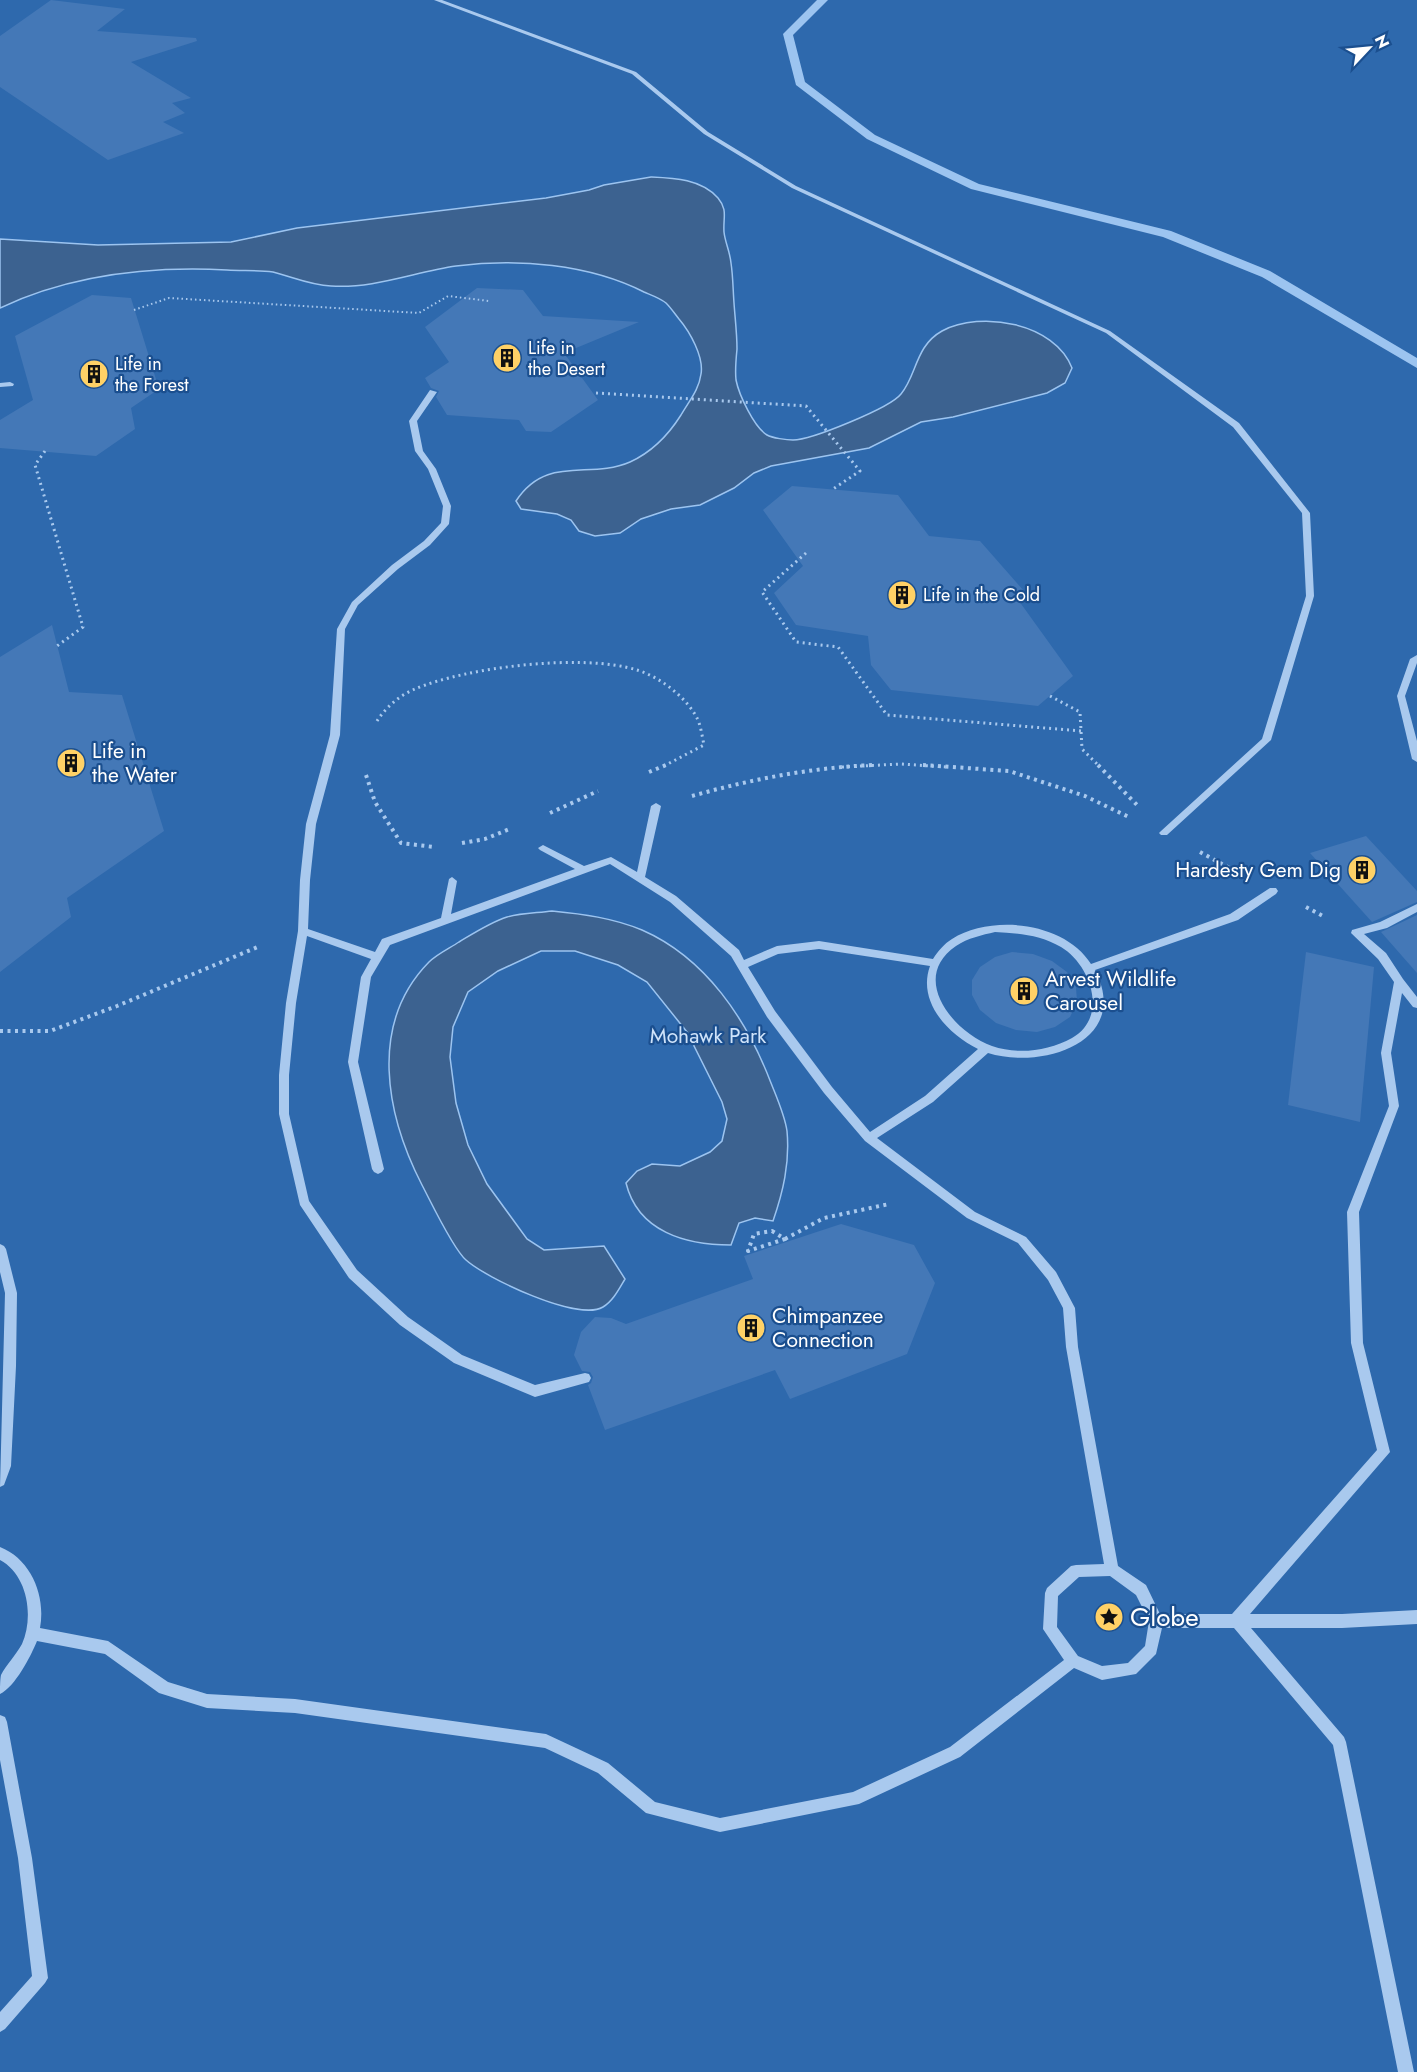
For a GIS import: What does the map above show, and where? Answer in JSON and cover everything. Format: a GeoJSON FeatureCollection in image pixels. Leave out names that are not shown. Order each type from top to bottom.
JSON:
{"type":"FeatureCollection","features":[{"type":"Feature","properties":{"kind":"street"},"geometry":{"type":"LineString","coordinates":[[437,0],[633,73],[706,133],[794,187],[1108,332],[1236,425],[1306,513],[1310,596],[1266,740],[1164,833]]}},
{"type":"Feature","properties":{"kind":"street"},"geometry":{"type":"LineString","coordinates":[[0,385],[10,384]]}},
{"type":"Feature","properties":{"kind":"street"},"geometry":{"type":"LineString","coordinates":[[433,392],[413,422],[419,451],[432,469],[447,506],[445,524],[427,543],[395,567],[355,604],[341,629],[335,735],[311,824],[305,880],[303,931],[291,1003],[284,1075],[284,1114],[304,1202],[353,1274],[404,1322],[458,1359],[535,1390],[585,1378]]}},
{"type":"Feature","properties":{"kind":"street"},"geometry":{"type":"LineString","coordinates":[[1417,658],[1414,659],[1401,696],[1417,759]]}},
{"type":"Feature","properties":{"kind":"street"},"geometry":{"type":"LineString","coordinates":[[640,879],[656,806]]}},
{"type":"Feature","properties":{"kind":"street"},"geometry":{"type":"LineString","coordinates":[[543,848],[584,870]]}},
{"type":"Feature","properties":{"kind":"street"},"geometry":{"type":"LineString","coordinates":[[378,1168],[353,1062],[366,977],[386,942],[611,860],[673,899],[735,954],[771,1014],[828,1090],[869,1138],[971,1215],[1022,1240],[1052,1276],[1069,1308],[1072,1347],[1112,1570]]}},
{"type":"Feature","properties":{"kind":"street"},"geometry":{"type":"LineString","coordinates":[[445,921],[452,881]]}},
{"type":"Feature","properties":{"kind":"street"},"geometry":{"type":"LineString","coordinates":[[1090,968],[1234,917],[1273,891]]}},
{"type":"Feature","properties":{"kind":"street"},"geometry":{"type":"LineString","coordinates":[[1417,908],[1383,925],[1356,933],[1382,956],[1417,1004]]}},
{"type":"Feature","properties":{"kind":"street"},"geometry":{"type":"LineString","coordinates":[[995,928],[1023,929],[1049,936],[1072,950],[1090,968],[1099,989],[1098,1011],[1088,1030],[1069,1045],[1043,1054],[1015,1055],[986,1048],[963,1036],[945,1020],[934,1001],[931,982],[936,963],[949,946],[970,934],[995,928]]}},
{"type":"Feature","properties":{"kind":"street"},"geometry":{"type":"LineString","coordinates":[[303,931],[377,957]]}},
{"type":"Feature","properties":{"kind":"street"},"geometry":{"type":"LineString","coordinates":[[742,965],[777,950],[819,945],[936,963]]}},
{"type":"Feature","properties":{"kind":"street"},"geometry":{"type":"LineString","coordinates":[[1236,1620],[1384,1452],[1357,1343],[1353,1212],[1395,1106],[1386,1053],[1399,982]]}},
{"type":"Feature","properties":{"kind":"street"},"geometry":{"type":"LineString","coordinates":[[869,1138],[929,1099],[986,1048]]}},
{"type":"Feature","properties":{"kind":"street"},"geometry":{"type":"LineString","coordinates":[[0,1249],[11,1293],[5,1466],[0,1481]]}},
{"type":"Feature","properties":{"kind":"street"},"geometry":{"type":"LineString","coordinates":[[0,1553],[6,1555],[26,1574],[34,1601],[32,1633],[19,1664],[0,1687]]}},
{"type":"Feature","properties":{"kind":"street"},"geometry":{"type":"LineString","coordinates":[[1112,1570],[1141,1590],[1156,1621],[1151,1648],[1131,1669],[1102,1673],[1073,1661],[1050,1629],[1052,1593],[1076,1571],[1112,1570]]}},
{"type":"Feature","properties":{"kind":"street"},"geometry":{"type":"LineString","coordinates":[[1156,1621],[1342,1621],[1417,1617]]}},
{"type":"Feature","properties":{"kind":"street"},"geometry":{"type":"LineString","coordinates":[[1236,1620],[1339,1742],[1402,2069]]}},
{"type":"Feature","properties":{"kind":"street"},"geometry":{"type":"LineString","coordinates":[[32,1633],[108,1648],[164,1688],[207,1701],[295,1706],[546,1741],[603,1768],[651,1808],[720,1825],[854,1799],[935,1762],[955,1752],[1073,1661]]}},
{"type":"Feature","properties":{"kind":"street"},"geometry":{"type":"LineString","coordinates":[[0,1722],[25,1858],[40,1978],[0,2024]]}},
{"type":"Feature","properties":{"kind":"path"},"geometry":{"type":"LineString","coordinates":[[135,310],[169,298],[419,313],[448,296],[489,301]]}},
{"type":"Feature","properties":{"kind":"path"},"geometry":{"type":"LineString","coordinates":[[596,393],[806,406],[860,471],[833,489]]}},
{"type":"Feature","properties":{"kind":"path"},"geometry":{"type":"LineString","coordinates":[[45,452],[35,465],[83,627],[57,646]]}},
{"type":"Feature","properties":{"kind":"path"},"geometry":{"type":"LineString","coordinates":[[806,553],[762,592],[796,642],[838,647],[887,715],[1081,730]]}},
{"type":"Feature","properties":{"kind":"path"},"geometry":{"type":"LineString","coordinates":[[376,722],[382,712],[414,689],[453,677],[504,668],[552,664],[598,664],[637,670],[674,691],[697,719],[704,745],[672,763],[643,774]]}},
{"type":"Feature","properties":{"kind":"path"},"geometry":{"type":"LineString","coordinates":[[1050,696],[1080,712],[1082,749],[1164,833]]}},
{"type":"Feature","properties":{"kind":"path"},"geometry":{"type":"LineString","coordinates":[[363,769],[375,802],[401,843],[441,848]]}},
{"type":"Feature","properties":{"kind":"path"},"geometry":{"type":"LineString","coordinates":[[541,817],[598,791]]}},
{"type":"Feature","properties":{"kind":"path"},"geometry":{"type":"LineString","coordinates":[[452,846],[519,826]]}},
{"type":"Feature","properties":{"kind":"path"},"geometry":{"type":"LineString","coordinates":[[785,1239],[772,1231],[754,1234],[748,1251],[785,1239],[824,1218],[940,1193]]}},
{"type":"Feature","properties":{"kind":"green space","name":"Mohawk Park"},"geometry":{"type":"Polygon","coordinates":[[[0,0],[1417,0],[1417,2072],[0,2072],[0,0]]]}},
{"type":"Feature","properties":{"kind":"shaded area"},"geometry":{"type":"Polygon","coordinates":[[[651,177],[695,183],[711,192],[723,206],[724,232],[733,278],[737,343],[736,380],[748,410],[757,425],[767,435],[787,440],[802,439],[850,422],[882,407],[901,394],[926,344],[942,331],[958,325],[996,322],[1034,331],[1050,340],[1063,353],[1072,368],[1065,383],[1047,393],[953,417],[921,422],[869,448],[771,466],[754,473],[734,488],[700,505],[671,509],[641,519],[620,533],[595,536],[579,531],[571,520],[557,514],[521,509],[516,501],[528,487],[541,478],[555,473],[615,467],[646,453],[665,436],[676,422],[696,390],[701,374],[700,360],[695,345],[688,331],[670,307],[658,298],[623,283],[576,269],[528,263],[456,266],[378,283],[347,286],[316,284],[267,271],[169,270],[83,280],[0,308],[0,239],[98,245],[231,242],[297,228],[546,198],[651,177]]]}},
{"type":"Feature","properties":{"kind":"shaded area"},"geometry":{"type":"Polygon","coordinates":[[[552,911],[598,917],[642,930],[665,942],[705,974],[722,993],[750,1036],[778,1101],[787,1131],[785,1177],[773,1221],[755,1218],[739,1223],[731,1245],[697,1242],[666,1232],[641,1213],[632,1200],[626,1183],[637,1171],[652,1164],[680,1166],[710,1152],[722,1141],[727,1119],[722,1102],[687,1032],[647,982],[618,965],[575,951],[541,951],[498,971],[468,992],[453,1027],[450,1057],[456,1103],[468,1145],[487,1184],[527,1239],[544,1250],[604,1246],[625,1279],[607,1304],[591,1310],[574,1309],[533,1296],[492,1277],[466,1260],[443,1225],[409,1158],[392,1100],[389,1070],[390,1041],[397,1013],[410,987],[429,962],[501,919],[552,911]]]}},
{"type":"Feature","properties":{"kind":"building"},"geometry":{"type":"Polygon","coordinates":[[[51,0],[125,9],[97,31],[196,38],[197,41],[131,62],[191,98],[172,103],[185,113],[163,122],[184,133],[108,160],[0,87],[0,36],[51,0]]]}},
{"type":"Feature","properties":{"kind":"building","name":"Life in the Desert"},"geometry":{"type":"Polygon","coordinates":[[[477,288],[523,290],[543,316],[639,322],[564,353],[598,400],[551,432],[526,431],[519,420],[447,415],[436,397],[439,391],[431,388],[425,378],[449,362],[425,327],[477,288]]]}},
{"type":"Feature","properties":{"kind":"building","name":"Life in the Forest"},"geometry":{"type":"Polygon","coordinates":[[[92,295],[131,298],[159,389],[131,408],[135,429],[96,456],[0,448],[0,420],[33,400],[15,336],[92,295]]]}},
{"type":"Feature","properties":{"kind":"building","name":"Life in the Cold"},"geometry":{"type":"Polygon","coordinates":[[[792,486],[898,495],[929,536],[980,541],[1030,598],[1019,601],[1073,676],[1038,706],[891,690],[871,665],[868,636],[796,625],[774,593],[803,566],[763,510],[792,486]]]}},
{"type":"Feature","properties":{"kind":"building","name":"Life in the Water"},"geometry":{"type":"Polygon","coordinates":[[[52,625],[69,692],[122,695],[164,831],[67,898],[71,917],[0,972],[0,657],[52,625]]]}},
{"type":"Feature","properties":{"kind":"building","name":"Hardesty Gem Dig"},"geometry":{"type":"Polygon","coordinates":[[[1366,836],[1417,891],[1417,902],[1372,922],[1310,853],[1366,836]]]}},
{"type":"Feature","properties":{"kind":"building"},"geometry":{"type":"Polygon","coordinates":[[[1417,915],[1417,973],[1381,932],[1417,915]]]}},
{"type":"Feature","properties":{"kind":"building","name":"Arvest Wildlife Carousel"},"geometry":{"type":"Polygon","coordinates":[[[1012,952],[1033,954],[1052,961],[1067,972],[1076,987],[1077,1002],[1070,1017],[1055,1027],[1037,1032],[1016,1030],[996,1023],[980,1010],[972,995],[972,980],[980,967],[995,957],[1012,952]]]}},
{"type":"Feature","properties":{"kind":"building"},"geometry":{"type":"Polygon","coordinates":[[[1306,952],[1374,967],[1360,1122],[1288,1105],[1306,952]]]}},
{"type":"Feature","properties":{"kind":"building","name":"Chimpanzee Connection"},"geometry":{"type":"Polygon","coordinates":[[[841,1224],[914,1245],[935,1283],[907,1354],[790,1399],[775,1370],[605,1430],[588,1385],[593,1377],[590,1372],[582,1371],[574,1355],[581,1332],[595,1317],[611,1318],[626,1324],[753,1279],[744,1256],[841,1224]]]}},
{"type":"Feature","properties":{"kind":"waterway"},"geometry":{"type":"LineString","coordinates":[[823,0],[788,34],[800,83],[871,137],[975,187],[1167,234],[1266,274],[1417,364]]}},
{"type":"Feature","properties":{"kind":"place","name":"Life in the Desert"},"geometry":{"type":"Point","coordinates":[507,358]}},
{"type":"Feature","properties":{"kind":"place","name":"Life in the Forest"},"geometry":{"type":"Point","coordinates":[94,374]}},
{"type":"Feature","properties":{"kind":"place","name":"Life in the Cold"},"geometry":{"type":"Point","coordinates":[902,595]}},
{"type":"Feature","properties":{"kind":"place","name":"Life in the Water"},"geometry":{"type":"Point","coordinates":[71,763]}},
{"type":"Feature","properties":{"kind":"place","name":"Hardesty Gem Dig"},"geometry":{"type":"Point","coordinates":[1362,870]}},
{"type":"Feature","properties":{"kind":"place","name":"Arvest Wildlife Carousel"},"geometry":{"type":"Point","coordinates":[1024,991]}},
{"type":"Feature","properties":{"kind":"place","name":"Chimpanzee Connection"},"geometry":{"type":"Point","coordinates":[751,1328]}},
{"type":"Feature","properties":{"kind":"place","name":"Globe"},"geometry":{"type":"Point","coordinates":[1109,1617]}}]}
